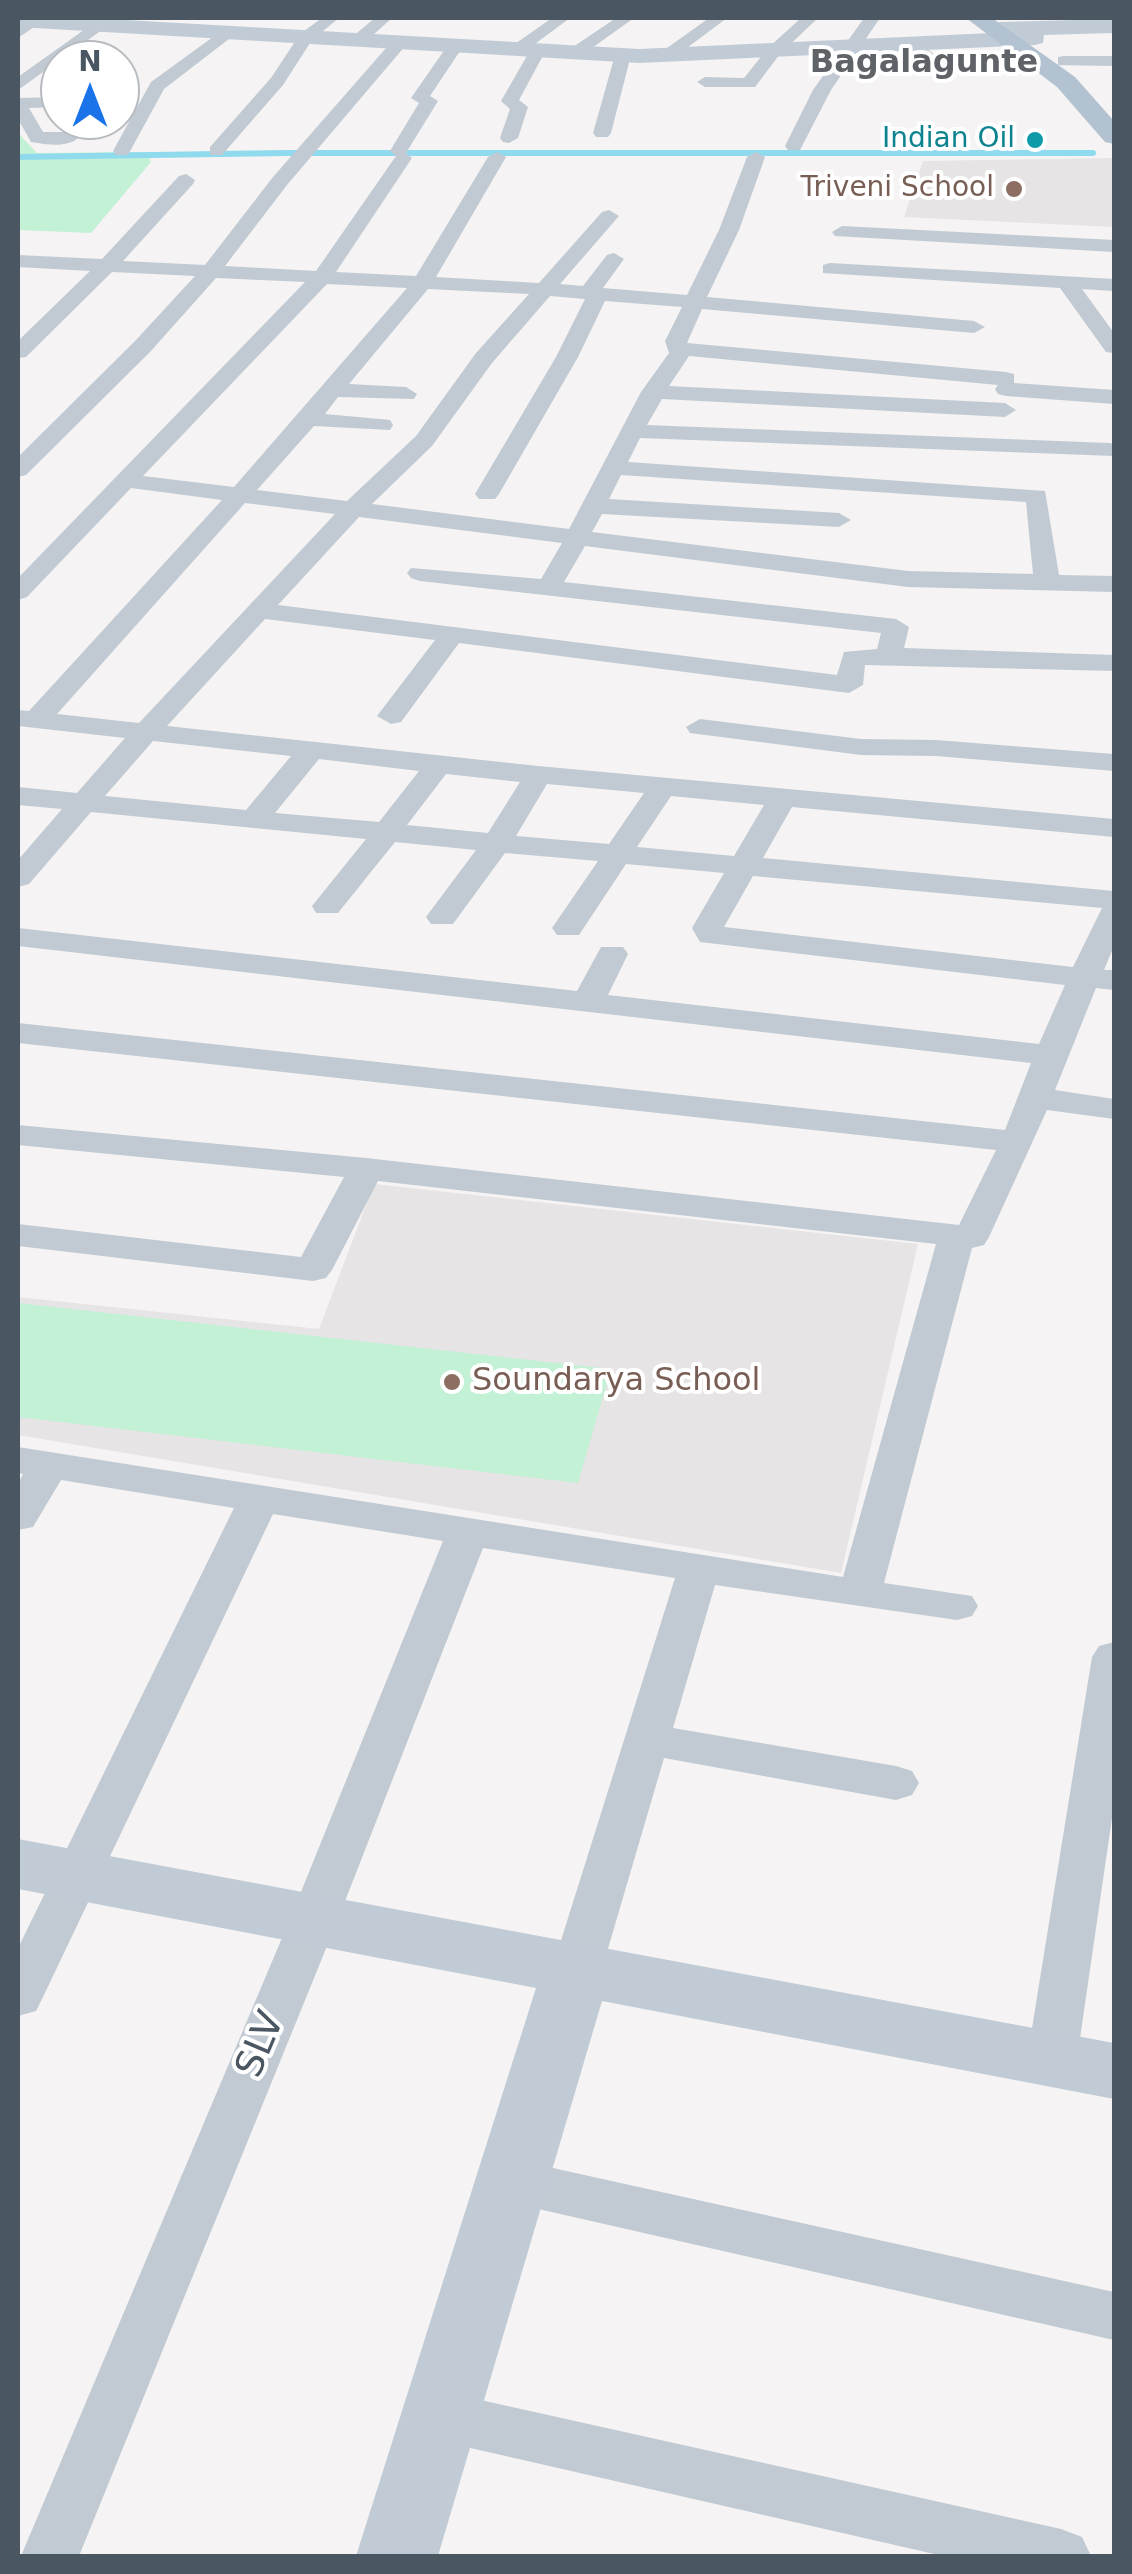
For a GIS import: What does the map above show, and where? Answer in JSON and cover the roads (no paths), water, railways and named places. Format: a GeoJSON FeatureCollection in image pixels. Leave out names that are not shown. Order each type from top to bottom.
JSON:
{"type":"FeatureCollection","features":[{"type":"Feature","properties":{"kind":"main road"},"geometry":{"type":"LineString","coordinates":[[1005,28],[1072,75],[1114,112]]}},
{"type":"Feature","properties":{"kind":"main road"},"geometry":{"type":"LineString","coordinates":[[1072,75],[1114,136]]}},
{"type":"Feature","properties":{"kind":"street"},"geometry":{"type":"LineString","coordinates":[[216,152],[277,81],[306,37],[331,18]]}},
{"type":"Feature","properties":{"kind":"street"},"geometry":{"type":"LineString","coordinates":[[358,40],[384,18]]}},
{"type":"Feature","properties":{"kind":"street"},"geometry":{"type":"LineString","coordinates":[[27,719],[308,420],[422,282],[503,147],[519,107],[510,101],[528,50],[562,18]]}},
{"type":"Feature","properties":{"kind":"street"},"geometry":{"type":"LineString","coordinates":[[576,52],[626,18]]}},
{"type":"Feature","properties":{"kind":"street"},"geometry":{"type":"LineString","coordinates":[[666,56],[719,18]]}},
{"type":"Feature","properties":{"kind":"street"},"geometry":{"type":"LineString","coordinates":[[774,51],[810,18]]}},
{"type":"Feature","properties":{"kind":"street"},"geometry":{"type":"LineString","coordinates":[[794,146],[851,46],[872,18]]}},
{"type":"Feature","properties":{"kind":"street"},"geometry":{"type":"LineString","coordinates":[[24,25],[99,22],[358,40],[453,39],[528,50],[666,56],[699,70],[774,51],[911,44],[1005,28],[1107,23]]}},
{"type":"Feature","properties":{"kind":"street"},"geometry":{"type":"LineString","coordinates":[[18,85],[99,22]]}},
{"type":"Feature","properties":{"kind":"street"},"geometry":{"type":"LineString","coordinates":[[122,152],[157,86],[230,32]]}},
{"type":"Feature","properties":{"kind":"street"},"geometry":{"type":"LineString","coordinates":[[18,592],[322,277],[424,114],[430,101],[420,98],[453,39]]}},
{"type":"Feature","properties":{"kind":"street"},"geometry":{"type":"LineString","coordinates":[[18,470],[211,272],[280,182],[400,42]]}},
{"type":"Feature","properties":{"kind":"street"},"geometry":{"type":"LineString","coordinates":[[911,44],[942,68]]}},
{"type":"Feature","properties":{"kind":"street"},"geometry":{"type":"LineString","coordinates":[[602,133],[623,55]]}},
{"type":"Feature","properties":{"kind":"street"},"geometry":{"type":"LineString","coordinates":[[1072,75],[1114,61]]}},
{"type":"Feature","properties":{"kind":"street"},"geometry":{"type":"LineString","coordinates":[[18,104],[40,138]]}},
{"type":"Feature","properties":{"kind":"street"},"geometry":{"type":"LineString","coordinates":[[548,588],[596,506],[652,392],[680,353],[676,341],[756,157]]}},
{"type":"Feature","properties":{"kind":"street"},"geometry":{"type":"LineString","coordinates":[[18,352],[186,180]]}},
{"type":"Feature","properties":{"kind":"street"},"geometry":{"type":"LineString","coordinates":[[18,878],[145,733],[350,511],[424,441],[484,358],[609,216]]}},
{"type":"Feature","properties":{"kind":"street"},"geometry":{"type":"LineString","coordinates":[[817,290],[844,223],[1069,234],[1114,246]]}},
{"type":"Feature","properties":{"kind":"street"},"geometry":{"type":"LineString","coordinates":[[487,494],[567,357],[593,293],[614,259]]}},
{"type":"Feature","properties":{"kind":"street"},"geometry":{"type":"LineString","coordinates":[[18,261],[544,289],[696,302],[933,274],[1114,285]]}},
{"type":"Feature","properties":{"kind":"street"},"geometry":{"type":"LineString","coordinates":[[933,274],[982,340],[1006,392],[1006,445]]}},
{"type":"Feature","properties":{"kind":"street"},"geometry":{"type":"LineString","coordinates":[[1066,282],[1114,347]]}},
{"type":"Feature","properties":{"kind":"street"},"geometry":{"type":"LineString","coordinates":[[817,290],[982,340]]}},
{"type":"Feature","properties":{"kind":"street"},"geometry":{"type":"LineString","coordinates":[[679,348],[1006,392]]}},
{"type":"Feature","properties":{"kind":"street"},"geometry":{"type":"LineString","coordinates":[[333,390],[406,394]]}},
{"type":"Feature","properties":{"kind":"street"},"geometry":{"type":"LineString","coordinates":[[652,392],[1006,392],[1114,397]]}},
{"type":"Feature","properties":{"kind":"street"},"geometry":{"type":"LineString","coordinates":[[308,420],[382,425]]}},
{"type":"Feature","properties":{"kind":"street"},"geometry":{"type":"LineString","coordinates":[[634,431],[1109,450]]}},
{"type":"Feature","properties":{"kind":"street"},"geometry":{"type":"LineString","coordinates":[[18,440],[48,443]]}},
{"type":"Feature","properties":{"kind":"street"},"geometry":{"type":"LineString","coordinates":[[616,468],[1038,496],[1047,582]]}},
{"type":"Feature","properties":{"kind":"street"},"geometry":{"type":"LineString","coordinates":[[129,481],[908,579],[1114,584]]}},
{"type":"Feature","properties":{"kind":"street"},"geometry":{"type":"LineString","coordinates":[[596,506],[839,520]]}},
{"type":"Feature","properties":{"kind":"street"},"geometry":{"type":"LineString","coordinates":[[420,573],[896,627]]}},
{"type":"Feature","properties":{"kind":"street"},"geometry":{"type":"LineString","coordinates":[[889,656],[908,579]]}},
{"type":"Feature","properties":{"kind":"street"},"geometry":{"type":"LineString","coordinates":[[259,610],[849,685],[854,658],[1114,663]]}},
{"type":"Feature","properties":{"kind":"street"},"geometry":{"type":"LineString","coordinates":[[391,716],[453,634]]}},
{"type":"Feature","properties":{"kind":"street"},"geometry":{"type":"LineString","coordinates":[[27,719],[310,752],[1114,828]]}},
{"type":"Feature","properties":{"kind":"street"},"geometry":{"type":"LineString","coordinates":[[700,727],[861,747],[936,748],[1114,763]]}},
{"type":"Feature","properties":{"kind":"street"},"geometry":{"type":"LineString","coordinates":[[254,820],[310,752]]}},
{"type":"Feature","properties":{"kind":"street"},"geometry":{"type":"LineString","coordinates":[[328,906],[439,764]]}},
{"type":"Feature","properties":{"kind":"street"},"geometry":{"type":"LineString","coordinates":[[442,917],[497,843],[538,774]]}},
{"type":"Feature","properties":{"kind":"street"},"geometry":{"type":"LineString","coordinates":[[568,928],[663,786]]}},
{"type":"Feature","properties":{"kind":"street"},"geometry":{"type":"LineString","coordinates":[[18,796],[1114,900]]}},
{"type":"Feature","properties":{"kind":"street"},"geometry":{"type":"LineString","coordinates":[[782,797],[708,928],[710,935],[1099,979]]}},
{"type":"Feature","properties":{"kind":"street"},"geometry":{"type":"LineString","coordinates":[[18,1136],[971,1237],[1018,1142],[1051,1055],[1099,979],[1114,913]]}},
{"type":"Feature","properties":{"kind":"street"},"geometry":{"type":"LineString","coordinates":[[18,937],[1051,1055]]}},
{"type":"Feature","properties":{"kind":"street"},"geometry":{"type":"LineString","coordinates":[[588,1002],[612,954]]}},
{"type":"Feature","properties":{"kind":"street"},"geometry":{"type":"LineString","coordinates":[[18,1033],[1018,1142]]}},
{"type":"Feature","properties":{"kind":"street"},"geometry":{"type":"LineString","coordinates":[[1037,1098],[1114,1109]]}},
{"type":"Feature","properties":{"kind":"street"},"geometry":{"type":"LineString","coordinates":[[18,1235],[313,1270],[366,1170]]}},
{"type":"Feature","properties":{"kind":"street"},"geometry":{"type":"LineString","coordinates":[[860,1594],[957,1235]]}},
{"type":"Feature","properties":{"kind":"street"},"geometry":{"type":"LineString","coordinates":[[18,1517],[33,1462],[956,1606]]}},
{"type":"Feature","properties":{"kind":"street"},"geometry":{"type":"LineString","coordinates":[[18,1997],[47,1869],[259,1498]]}},
{"type":"Feature","properties":{"kind":"street","name":"SLV"},"geometry":{"type":"LineString","coordinates":[[50,2556],[314,1920],[468,1532]]}},
{"type":"Feature","properties":{"kind":"street"},"geometry":{"type":"LineString","coordinates":[[396,2556],[699,1568]]}},
{"type":"Feature","properties":{"kind":"street"},"geometry":{"type":"LineString","coordinates":[[47,1869],[1083,2065],[1114,1657]]}},
{"type":"Feature","properties":{"kind":"street"},"geometry":{"type":"LineString","coordinates":[[645,1739],[896,1783]]}},
{"type":"Feature","properties":{"kind":"street"},"geometry":{"type":"LineString","coordinates":[[512,2182],[1114,2316]]}},
{"type":"Feature","properties":{"kind":"street"},"geometry":{"type":"LineString","coordinates":[[440,2416],[1060,2556]]}},
{"type":"Feature","properties":{"kind":"waterway"},"geometry":{"type":"LineString","coordinates":[[18,157],[1093,153]]}},
{"type":"Feature","properties":{"kind":"place","name":"Indian Oil"},"geometry":{"type":"Point","coordinates":[1035,140]}},
{"type":"Feature","properties":{"kind":"place","name":"Triveni School"},"geometry":{"type":"Point","coordinates":[1014,189]}},
{"type":"Feature","properties":{"kind":"place","name":"Soundarya School"},"geometry":{"type":"Point","coordinates":[452,1382]}},
{"type":"Feature","properties":{"kind":"district","name":"Bagalagunte"},"geometry":{"type":"Point","coordinates":[924,64]}}]}
